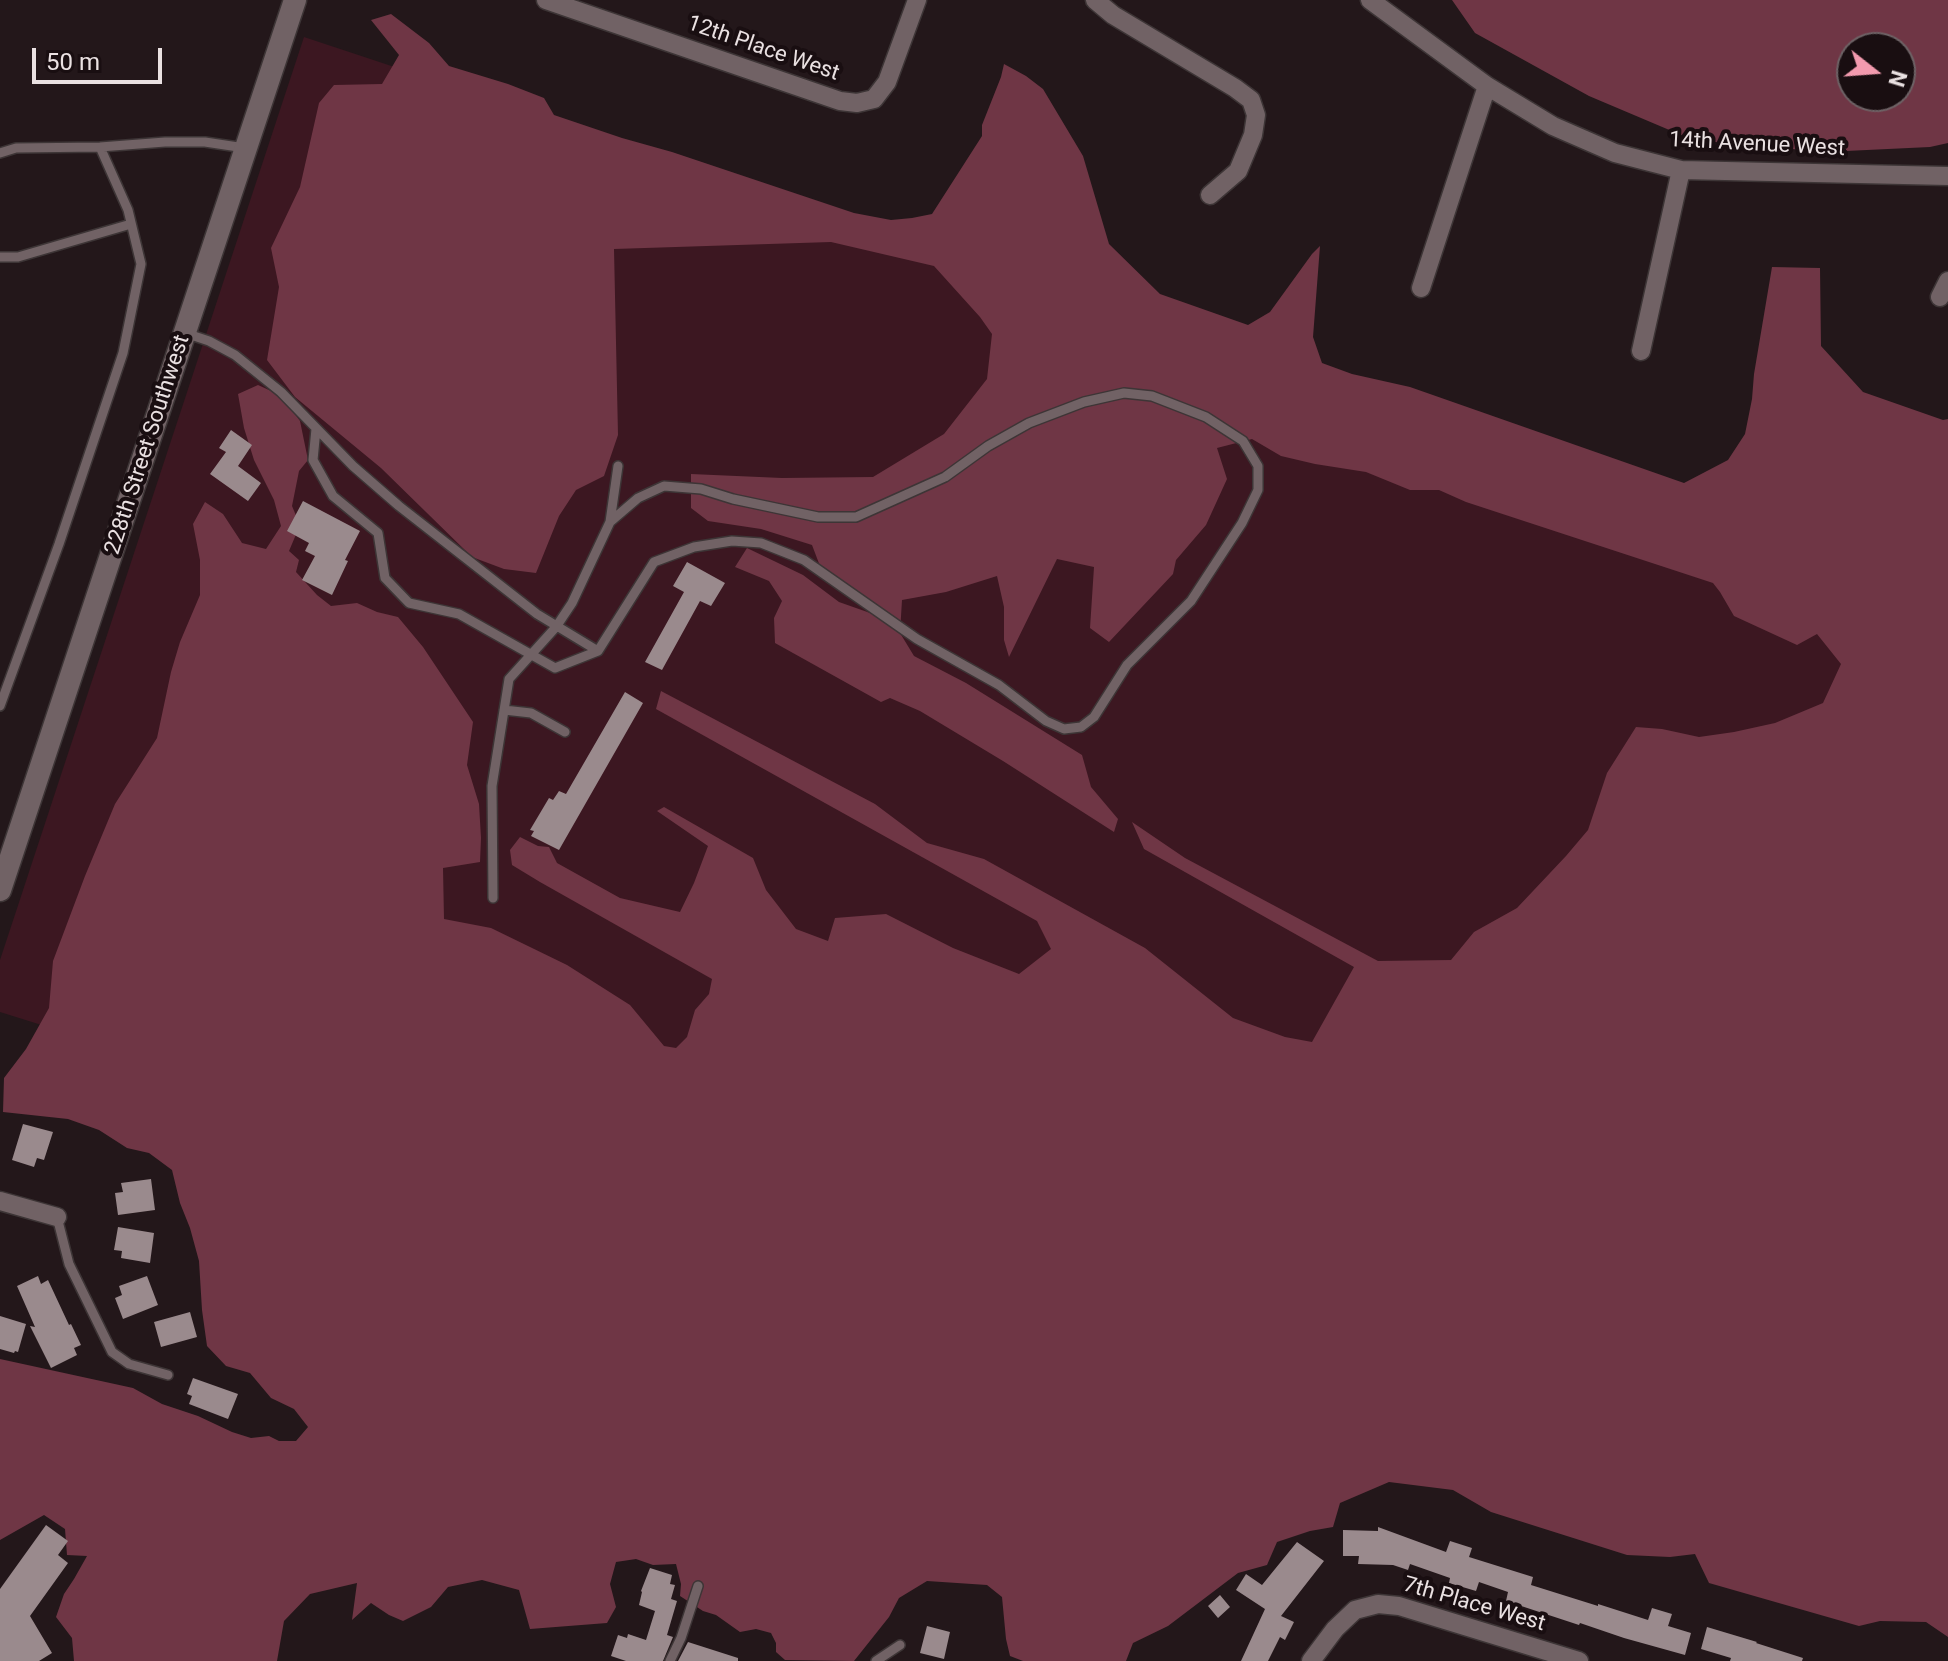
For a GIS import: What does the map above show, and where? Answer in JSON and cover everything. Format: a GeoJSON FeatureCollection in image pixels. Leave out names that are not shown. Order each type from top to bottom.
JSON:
{"type":"FeatureCollection","features":[{"type":"Feature","properties":{"kind":"main road","name":"228th Street Southwest"},"geometry":{"type":"LineString","coordinates":[[0,890],[295,0]]}},
{"type":"Feature","properties":{"kind":"street","name":"12th Place West"},"geometry":{"type":"LineString","coordinates":[[546,0],[840,101],[857,103],[874,99],[887,82],[917,0]]}},
{"type":"Feature","properties":{"kind":"street"},"geometry":{"type":"LineString","coordinates":[[1095,0],[1113,15],[1251,100],[1256,115],[1253,135],[1238,171],[1210,195]]}},
{"type":"Feature","properties":{"kind":"street","name":"14th Avenue West"},"geometry":{"type":"LineString","coordinates":[[1370,0],[1487,86],[1553,126],[1615,153],[1681,170],[1948,176]]}},
{"type":"Feature","properties":{"kind":"street"},"geometry":{"type":"LineString","coordinates":[[1421,288],[1487,86]]}},
{"type":"Feature","properties":{"kind":"street"},"geometry":{"type":"LineString","coordinates":[[1641,351],[1681,170]]}},
{"type":"Feature","properties":{"kind":"street"},"geometry":{"type":"LineString","coordinates":[[0,1201],[57,1217]]}},
{"type":"Feature","properties":{"kind":"street","name":"7th Place West"},"geometry":{"type":"LineString","coordinates":[[1311,1661],[1335,1629],[1355,1610],[1378,1604],[1399,1606],[1579,1661]]}},
{"type":"Feature","properties":{"kind":"street"},"geometry":{"type":"LineString","coordinates":[[1511,1661],[1517,1642]]}},
{"type":"Feature","properties":{"kind":"lane"},"geometry":{"type":"LineString","coordinates":[[0,153],[16,148],[165,142],[205,142],[245,148]]}},
{"type":"Feature","properties":{"kind":"lane"},"geometry":{"type":"LineString","coordinates":[[0,706],[59,544],[123,353],[141,264],[128,210],[100,147]]}},
{"type":"Feature","properties":{"kind":"lane"},"geometry":{"type":"LineString","coordinates":[[0,257],[18,257],[131,224]]}},
{"type":"Feature","properties":{"kind":"lane"},"geometry":{"type":"LineString","coordinates":[[185,333],[235,355],[281,392],[353,466],[399,506],[537,614],[598,651]]}},
{"type":"Feature","properties":{"kind":"lane"},"geometry":{"type":"LineString","coordinates":[[316,429],[313,460],[333,496],[378,533],[385,578],[409,603],[459,614],[555,668],[598,651],[654,562],[694,547],[732,541],[761,543],[804,560],[917,639],[999,685],[1046,721],[1064,729],[1081,727],[1094,717],[1127,665],[1191,601],[1242,523],[1258,490],[1258,466],[1243,441],[1206,417],[1152,396],[1124,393],[1084,402],[1029,423],[988,446],[945,477],[856,517],[818,517],[701,489],[664,486],[638,498],[610,522]]}},
{"type":"Feature","properties":{"kind":"lane"},"geometry":{"type":"LineString","coordinates":[[493,898],[492,786],[509,679],[556,627],[572,603],[610,522],[618,466]]}},
{"type":"Feature","properties":{"kind":"lane"},"geometry":{"type":"LineString","coordinates":[[504,710],[531,713],[565,732]]}},
{"type":"Feature","properties":{"kind":"lane"},"geometry":{"type":"LineString","coordinates":[[57,1217],[69,1264],[112,1352],[129,1364],[168,1375]]}},
{"type":"Feature","properties":{"kind":"lane"},"geometry":{"type":"LineString","coordinates":[[670,1661],[698,1586]]}},
{"type":"Feature","properties":{"kind":"lane"},"geometry":{"type":"LineString","coordinates":[[876,1661],[900,1645]]}},
{"type":"Feature","properties":{"kind":"shaded area"},"geometry":{"type":"Polygon","coordinates":[[[1452,0],[1948,0],[1948,143],[1930,147],[1825,152],[1693,140],[1589,96],[1475,33],[1452,0]]]}},
{"type":"Feature","properties":{"kind":"shaded area"},"geometry":{"type":"Polygon","coordinates":[[[391,14],[429,43],[449,66],[544,98],[554,115],[854,213],[891,220],[932,214],[982,136],[982,125],[1004,64],[1043,89],[1083,156],[1109,244],[1160,294],[1248,325],[1270,312],[1320,246],[1313,337],[1322,363],[1352,374],[1410,387],[1684,483],[1728,460],[1745,434],[1772,267],[1820,268],[1821,346],[1863,392],[1943,420],[1948,419],[1948,1637],[1926,1622],[1880,1621],[1859,1626],[1709,1583],[1695,1554],[1670,1557],[1627,1555],[1491,1512],[1453,1490],[1389,1482],[1340,1503],[1333,1527],[1277,1542],[1267,1565],[1238,1573],[1168,1626],[1133,1643],[1126,1661],[1023,1661],[1010,1656],[1002,1597],[987,1585],[927,1581],[899,1598],[889,1617],[854,1661],[785,1660],[776,1652],[771,1633],[756,1629],[740,1632],[680,1596],[681,1584],[676,1564],[653,1565],[636,1559],[616,1562],[610,1584],[616,1607],[607,1623],[530,1629],[519,1590],[482,1580],[448,1587],[431,1607],[403,1621],[371,1603],[352,1620],[357,1583],[310,1594],[284,1621],[277,1661],[74,1661],[72,1638],[56,1617],[64,1594],[87,1556],[67,1555],[65,1529],[44,1515],[0,1540],[0,1359],[133,1388],[162,1404],[251,1438],[269,1436],[279,1441],[296,1441],[308,1427],[294,1409],[271,1398],[250,1373],[226,1366],[207,1346],[199,1261],[172,1170],[149,1153],[127,1148],[99,1130],[68,1119],[3,1112],[4,1078],[26,1049],[49,1008],[53,961],[85,876],[115,804],[157,738],[180,642],[200,595],[200,560],[193,524],[205,502],[223,514],[242,543],[266,549],[281,526],[274,500],[254,460],[238,394],[258,385],[282,396],[300,421],[308,460],[299,471],[292,506],[300,525],[289,551],[299,560],[296,572],[331,606],[357,603],[398,617],[423,647],[473,722],[467,765],[479,804],[480,862],[443,868],[444,919],[491,928],[567,965],[630,1005],[664,1046],[676,1048],[687,1037],[695,1010],[709,994],[712,979],[512,865],[510,850],[520,837],[538,846],[549,847],[557,863],[620,898],[680,912],[708,846],[657,811],[664,807],[753,858],[766,890],[796,929],[828,941],[835,918],[886,914],[953,948],[1019,974],[1051,949],[1037,921],[656,709],[661,691],[875,804],[927,843],[984,859],[1145,948],[1233,1018],[1285,1037],[1312,1042],[1354,967],[1144,849],[1132,822],[1185,858],[1378,961],[1451,960],[1474,932],[1517,908],[1588,830],[1607,773],[1636,727],[1699,737],[1775,723],[1823,703],[1841,664],[1817,634],[1797,645],[1734,616],[1713,583],[1466,502],[1439,490],[1410,490],[1366,472],[1281,456],[1252,439],[1217,448],[1227,479],[1206,525],[1176,560],[1173,574],[1109,642],[1090,628],[1094,567],[1057,559],[1009,657],[1004,640],[1004,607],[997,576],[946,592],[902,600],[900,633],[914,656],[966,683],[1082,755],[1091,787],[1118,819],[1114,832],[920,711],[890,698],[881,702],[775,643],[774,618],[782,601],[769,581],[735,567],[747,548],[803,575],[839,602],[873,614],[853,593],[823,574],[812,545],[761,529],[708,521],[691,508],[691,474],[782,478],[873,477],[944,434],[987,379],[992,334],[934,266],[831,242],[614,249],[618,435],[604,476],[576,490],[559,516],[536,573],[504,569],[472,557],[381,468],[295,397],[267,360],[279,287],[271,248],[300,187],[319,103],[334,85],[382,84],[399,55],[371,20],[391,14]]]}},
{"type":"Feature","properties":{"kind":"shaded area"},"geometry":{"type":"Polygon","coordinates":[[[304,37],[1948,582],[1660,1532],[0,1012],[0,960],[304,37]]]}},
{"type":"Feature","properties":{"kind":"building"},"geometry":{"type":"Polygon","coordinates":[[[231,430],[252,445],[238,466],[261,483],[248,501],[210,474],[226,452],[219,448],[231,430]]]}},
{"type":"Feature","properties":{"kind":"building"},"geometry":{"type":"Polygon","coordinates":[[[303,501],[360,531],[332,595],[302,580],[315,556],[305,551],[309,543],[287,531],[303,501]]]}},
{"type":"Feature","properties":{"kind":"building"},"geometry":{"type":"Polygon","coordinates":[[[687,562],[725,583],[711,606],[700,601],[662,670],[645,662],[684,592],[673,586],[687,562]]]}},
{"type":"Feature","properties":{"kind":"building"},"geometry":{"type":"Polygon","coordinates":[[[625,692],[643,703],[559,850],[531,836],[534,831],[530,830],[549,798],[553,800],[559,791],[566,794],[625,692]]]}},
{"type":"Feature","properties":{"kind":"building"},"geometry":{"type":"Polygon","coordinates":[[[23,1124],[53,1132],[44,1160],[37,1158],[34,1167],[12,1160],[23,1124]]]}},
{"type":"Feature","properties":{"kind":"building"},"geometry":{"type":"Polygon","coordinates":[[[151,1179],[155,1210],[118,1215],[115,1193],[123,1192],[121,1183],[151,1179]]]}},
{"type":"Feature","properties":{"kind":"building"},"geometry":{"type":"Polygon","coordinates":[[[118,1227],[154,1233],[150,1263],[121,1258],[122,1251],[114,1250],[118,1227]]]}},
{"type":"Feature","properties":{"kind":"building"},"geometry":{"type":"Polygon","coordinates":[[[38,1276],[41,1284],[48,1280],[81,1345],[74,1348],[77,1355],[51,1368],[30,1326],[35,1327],[17,1286],[38,1276]]]}},
{"type":"Feature","properties":{"kind":"building"},"geometry":{"type":"Polygon","coordinates":[[[147,1276],[158,1305],[123,1319],[115,1298],[122,1295],[119,1286],[147,1276]]]}},
{"type":"Feature","properties":{"kind":"building"},"geometry":{"type":"Polygon","coordinates":[[[190,1312],[197,1337],[161,1347],[154,1322],[190,1312]]]}},
{"type":"Feature","properties":{"kind":"building"},"geometry":{"type":"Polygon","coordinates":[[[0,1316],[26,1324],[18,1352],[0,1349],[0,1316]]]}},
{"type":"Feature","properties":{"kind":"building"},"geometry":{"type":"Polygon","coordinates":[[[193,1378],[238,1394],[228,1419],[189,1404],[192,1396],[187,1394],[193,1378]]]}},
{"type":"Feature","properties":{"kind":"building"},"geometry":{"type":"Polygon","coordinates":[[[46,1525],[68,1541],[58,1555],[68,1563],[30,1616],[52,1653],[39,1661],[0,1661],[0,1589],[46,1525]]]}},
{"type":"Feature","properties":{"kind":"building"},"geometry":{"type":"Polygon","coordinates":[[[1378,1527],[1446,1552],[1450,1541],[1472,1548],[1469,1557],[1533,1577],[1531,1585],[1598,1606],[1648,1620],[1652,1608],[1672,1614],[1668,1626],[1691,1633],[1685,1655],[1506,1601],[1508,1592],[1479,1582],[1476,1591],[1449,1583],[1450,1578],[1410,1564],[1408,1570],[1393,1565],[1358,1564],[1359,1556],[1343,1556],[1343,1530],[1378,1531],[1378,1527]]]}},
{"type":"Feature","properties":{"kind":"building"},"geometry":{"type":"Polygon","coordinates":[[[1297,1542],[1324,1561],[1281,1616],[1294,1622],[1285,1640],[1280,1637],[1268,1661],[1241,1661],[1265,1609],[1236,1590],[1246,1574],[1262,1585],[1297,1542]]]}},
{"type":"Feature","properties":{"kind":"building"},"geometry":{"type":"Polygon","coordinates":[[[650,1568],[672,1575],[670,1584],[675,1585],[671,1599],[677,1601],[667,1635],[673,1637],[663,1661],[626,1661],[611,1656],[618,1635],[627,1638],[628,1634],[646,1640],[655,1611],[639,1605],[650,1568]]]}},
{"type":"Feature","properties":{"kind":"building"},"geometry":{"type":"Polygon","coordinates":[[[1220,1595],[1230,1607],[1218,1618],[1208,1606],[1220,1595]]]}},
{"type":"Feature","properties":{"kind":"building"},"geometry":{"type":"Polygon","coordinates":[[[927,1626],[950,1632],[944,1659],[920,1653],[927,1626]]]}},
{"type":"Feature","properties":{"kind":"building"},"geometry":{"type":"Polygon","coordinates":[[[1707,1627],[1803,1658],[1802,1661],[1730,1661],[1731,1658],[1701,1649],[1707,1627]]]}},
{"type":"Feature","properties":{"kind":"building"},"geometry":{"type":"Polygon","coordinates":[[[688,1642],[738,1658],[738,1661],[678,1661],[688,1642]]]}}]}
